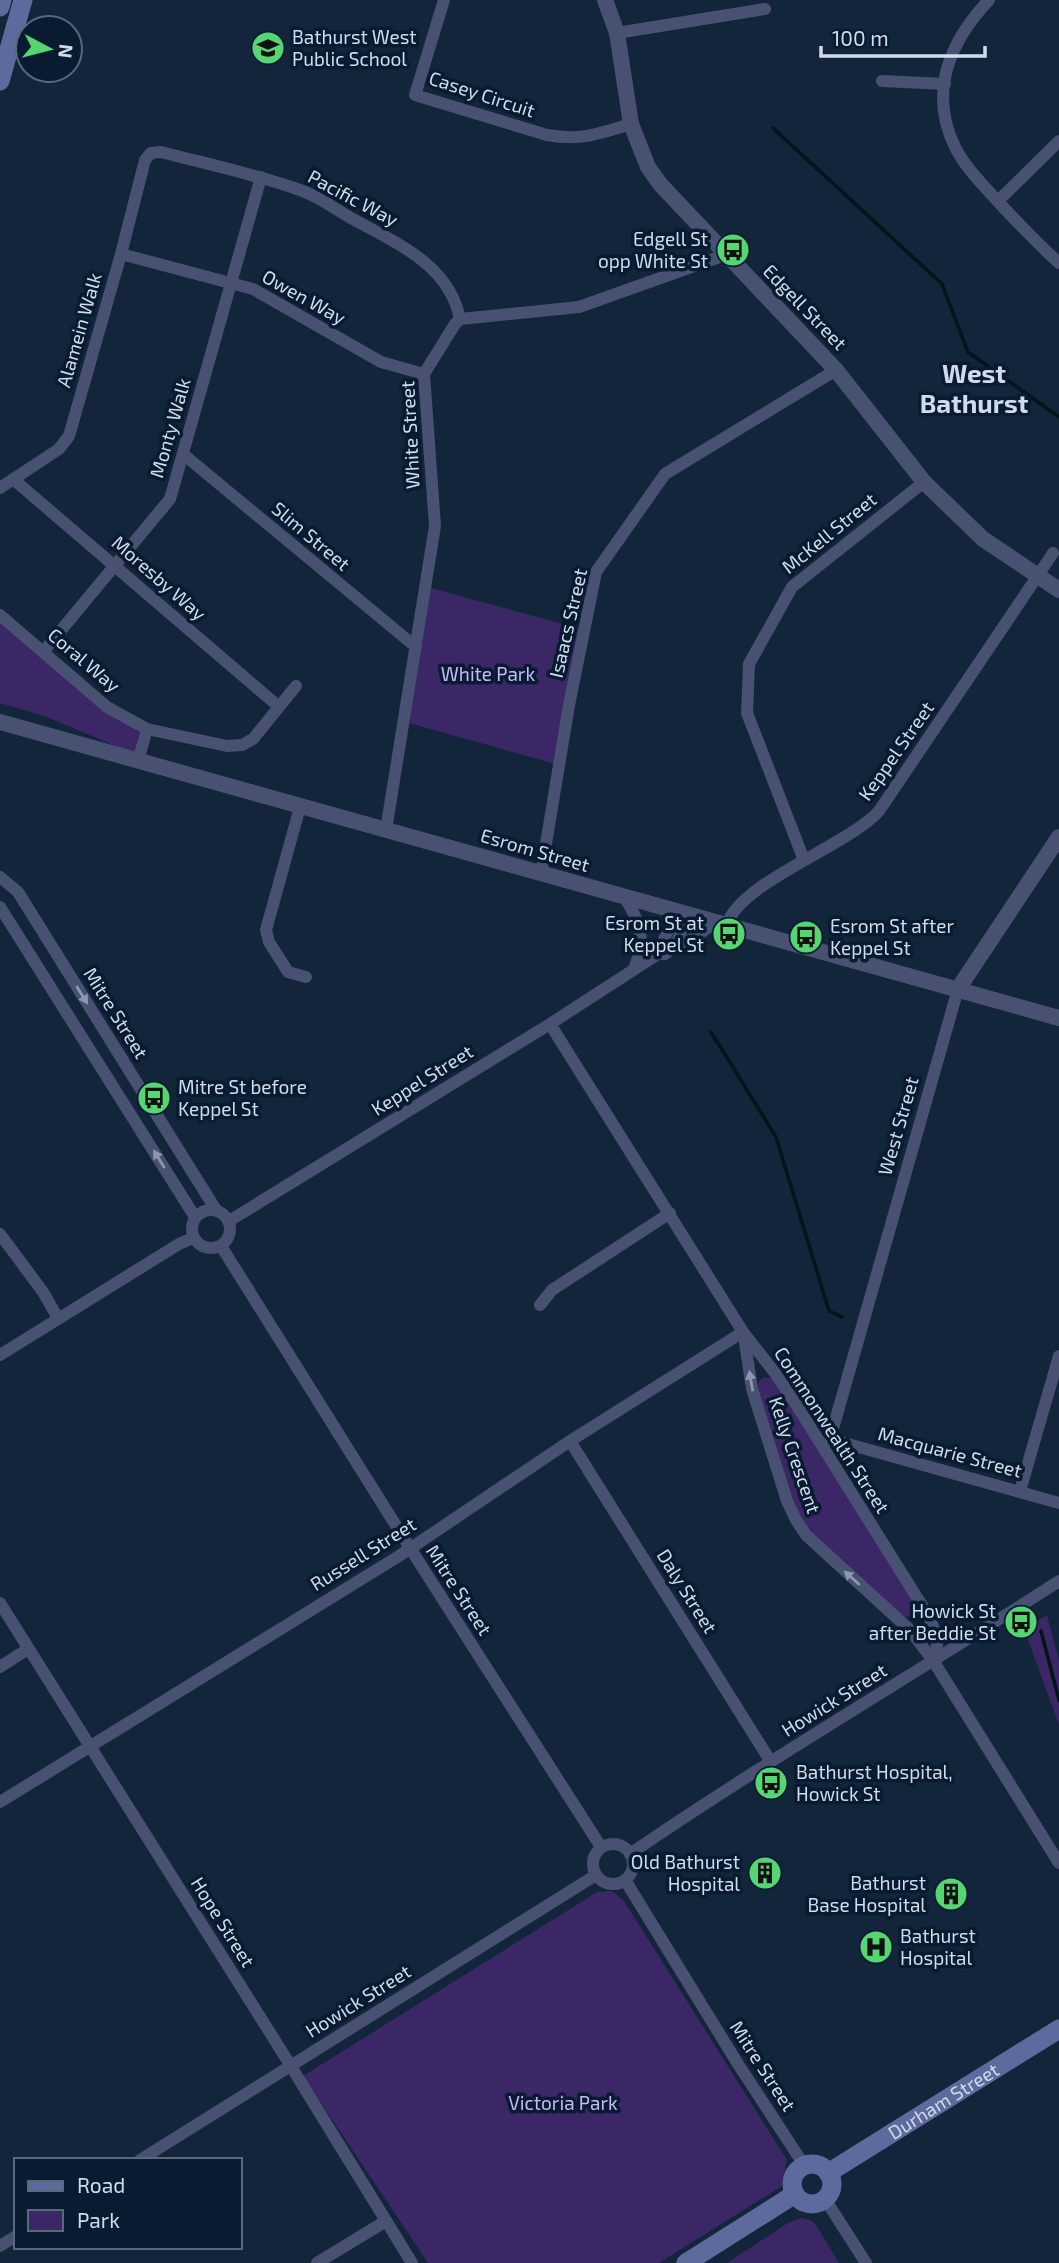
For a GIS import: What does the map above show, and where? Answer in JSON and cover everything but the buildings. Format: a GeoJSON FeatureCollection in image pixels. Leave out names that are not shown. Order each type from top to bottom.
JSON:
{"type":"FeatureCollection","features":[{"type":"Feature","properties":{"kind":"main road"},"geometry":{"type":"LineString","coordinates":[[0,7],[2,0]]}},
{"type":"Feature","properties":{"kind":"main road"},"geometry":{"type":"LineString","coordinates":[[0,81],[23,0]]}},
{"type":"Feature","properties":{"kind":"main road","name":"Durham Street"},"geometry":{"type":"LineString","coordinates":[[828,2173],[1059,2029]]}},
{"type":"Feature","properties":{"kind":"main road"},"geometry":{"type":"LineString","coordinates":[[804,2165],[820,2166],[828,2173],[832,2183],[825,2199],[820,2202],[803,2202],[795,2194],[793,2178],[804,2165]]}},
{"type":"Feature","properties":{"kind":"main road"},"geometry":{"type":"LineString","coordinates":[[686,2263],[795,2194]]}},
{"type":"Feature","properties":{"kind":"street","name":"Casey Circuit"},"geometry":{"type":"LineString","coordinates":[[444,0],[415,95],[562,138],[583,138],[631,124]]}},
{"type":"Feature","properties":{"kind":"street","name":"Edgell Street"},"geometry":{"type":"LineString","coordinates":[[606,0],[617,33],[631,124],[644,158],[660,184],[836,370],[924,482],[983,539],[1059,590]]}},
{"type":"Feature","properties":{"kind":"street"},"geometry":{"type":"LineString","coordinates":[[989,0],[973,16],[951,52],[945,84],[946,120],[956,148],[966,164],[1038,244],[1059,263]]}},
{"type":"Feature","properties":{"kind":"street"},"geometry":{"type":"LineString","coordinates":[[617,33],[765,9]]}},
{"type":"Feature","properties":{"kind":"street"},"geometry":{"type":"LineString","coordinates":[[882,82],[945,84]]}},
{"type":"Feature","properties":{"kind":"street"},"geometry":{"type":"LineString","coordinates":[[998,201],[1059,141]]}},
{"type":"Feature","properties":{"kind":"street","name":"Pacific Way"},"geometry":{"type":"LineString","coordinates":[[151,153],[161,152],[261,177],[303,191],[419,256],[446,285],[454,298],[460,319]]}},
{"type":"Feature","properties":{"kind":"street","name":"Alamein Walk"},"geometry":{"type":"LineString","coordinates":[[0,488],[59,449],[69,436],[145,160],[151,153]]}},
{"type":"Feature","properties":{"kind":"street","name":"Monty Walk"},"geometry":{"type":"LineString","coordinates":[[43,652],[170,499],[261,177]]}},
{"type":"Feature","properties":{"kind":"street","name":"Owen Way"},"geometry":{"type":"LineString","coordinates":[[121,254],[253,289],[381,362],[424,374]]}},
{"type":"Feature","properties":{"kind":"street"},"geometry":{"type":"LineString","coordinates":[[460,319],[579,307],[725,255]]}},
{"type":"Feature","properties":{"kind":"street","name":"White Street"},"geometry":{"type":"LineString","coordinates":[[386,830],[435,526],[424,374],[460,319]]}},
{"type":"Feature","properties":{"kind":"street","name":"Isaacs Street"},"geometry":{"type":"LineString","coordinates":[[541,874],[569,705],[596,572],[665,474],[836,370]]}},
{"type":"Feature","properties":{"kind":"street","name":"Slim Street"},"geometry":{"type":"LineString","coordinates":[[183,454],[416,647]]}},
{"type":"Feature","properties":{"kind":"street","name":"Moresby Way"},"geometry":{"type":"LineString","coordinates":[[13,480],[278,706]]}},
{"type":"Feature","properties":{"kind":"street","name":"McKell Street"},"geometry":{"type":"LineString","coordinates":[[804,860],[747,713],[749,664],[792,587],[924,482]]}},
{"type":"Feature","properties":{"kind":"street","name":"Keppel Street"},"geometry":{"type":"LineString","coordinates":[[229,1222],[550,1024],[658,954],[665,954],[675,946],[721,923],[740,903],[868,821],[879,811],[1052,553]]}},
{"type":"Feature","properties":{"kind":"street","name":"Coral Way"},"geometry":{"type":"LineString","coordinates":[[0,615],[107,707],[147,729],[227,747],[242,745],[253,739],[296,686]]}},
{"type":"Feature","properties":{"kind":"street","name":"Esrom Street"},"geometry":{"type":"LineString","coordinates":[[0,722],[1059,1018]]}},
{"type":"Feature","properties":{"kind":"street"},"geometry":{"type":"LineString","coordinates":[[138,761],[147,729]]}},
{"type":"Feature","properties":{"kind":"street"},"geometry":{"type":"LineString","coordinates":[[300,807],[266,930],[269,942],[288,971],[306,976]]}},
{"type":"Feature","properties":{"kind":"street","name":"West Street"},"geometry":{"type":"LineString","coordinates":[[826,1442],[958,989],[1059,837]]}},
{"type":"Feature","properties":{"kind":"street","name":"Mitre Street"},"geometry":{"type":"LineString","coordinates":[[0,877],[18,892],[216,1210]]}},
{"type":"Feature","properties":{"kind":"street"},"geometry":{"type":"LineString","coordinates":[[18,892],[0,905],[195,1217]]}},
{"type":"Feature","properties":{"kind":"street"},"geometry":{"type":"LineString","coordinates":[[624,897],[641,930],[642,943],[634,970]]}},
{"type":"Feature","properties":{"kind":"street"},"geometry":{"type":"LineString","coordinates":[[675,946],[682,913]]}},
{"type":"Feature","properties":{"kind":"street"},"geometry":{"type":"LineString","coordinates":[[658,954],[682,913]]}},
{"type":"Feature","properties":{"kind":"street","name":"Commonwealth Street"},"geometry":{"type":"LineString","coordinates":[[550,1024],[743,1332],[826,1442],[928,1615],[938,1638],[934,1662]]}},
{"type":"Feature","properties":{"kind":"street"},"geometry":{"type":"LineString","coordinates":[[204,1210],[216,1210],[224,1214],[230,1227],[228,1238],[216,1248],[206,1248],[193,1238],[191,1229],[195,1217],[204,1210]]}},
{"type":"Feature","properties":{"kind":"street"},"geometry":{"type":"LineString","coordinates":[[540,1305],[552,1290],[670,1213]]}},
{"type":"Feature","properties":{"kind":"street"},"geometry":{"type":"LineString","coordinates":[[0,1234],[43,1292],[58,1318]]}},
{"type":"Feature","properties":{"kind":"street"},"geometry":{"type":"LineString","coordinates":[[0,1355],[179,1244],[193,1238]]}},
{"type":"Feature","properties":{"kind":"street","name":"Mitre Street"},"geometry":{"type":"LineString","coordinates":[[221,1245],[601,1847]]}},
{"type":"Feature","properties":{"kind":"street","name":"Russell Street"},"geometry":{"type":"LineString","coordinates":[[0,1802],[410,1548],[570,1441],[743,1332]]}},
{"type":"Feature","properties":{"kind":"street","name":"Kelly Crescent"},"geometry":{"type":"LineString","coordinates":[[743,1332],[752,1389],[782,1486],[796,1520],[806,1535],[910,1630],[934,1662]]}},
{"type":"Feature","properties":{"kind":"street"},"geometry":{"type":"LineString","coordinates":[[1020,1491],[1059,1356]]}},
{"type":"Feature","properties":{"kind":"street","name":"Daly Street"},"geometry":{"type":"LineString","coordinates":[[570,1441],[771,1762]]}},
{"type":"Feature","properties":{"kind":"street","name":"Macquarie Street"},"geometry":{"type":"LineString","coordinates":[[826,1442],[1059,1503]]}},
{"type":"Feature","properties":{"kind":"street","name":"Howick Street"},"geometry":{"type":"LineString","coordinates":[[630,1854],[1059,1581]]}},
{"type":"Feature","properties":{"kind":"street","name":"Hope Street"},"geometry":{"type":"LineString","coordinates":[[0,1604],[412,2263]]}},
{"type":"Feature","properties":{"kind":"street"},"geometry":{"type":"LineString","coordinates":[[910,1630],[928,1615]]}},
{"type":"Feature","properties":{"kind":"street"},"geometry":{"type":"LineString","coordinates":[[0,1667],[29,1649]]}},
{"type":"Feature","properties":{"kind":"street"},"geometry":{"type":"LineString","coordinates":[[934,1662],[1059,1863]]}},
{"type":"Feature","properties":{"kind":"street"},"geometry":{"type":"LineString","coordinates":[[620,1845],[630,1854],[632,1868],[625,1880],[609,1884],[596,1875],[593,1860],[601,1847],[620,1845]]}},
{"type":"Feature","properties":{"kind":"street","name":"Howick Street"},"geometry":{"type":"LineString","coordinates":[[143,2158],[596,1875]]}},
{"type":"Feature","properties":{"kind":"street","name":"Mitre Street"},"geometry":{"type":"LineString","coordinates":[[625,1880],[738,2064],[804,2165]]}},
{"type":"Feature","properties":{"kind":"street"},"geometry":{"type":"LineString","coordinates":[[825,2199],[866,2263]]}},
{"type":"Feature","properties":{"kind":"street"},"geometry":{"type":"LineString","coordinates":[[317,2263],[386,2221]]}},
{"type":"Feature","properties":{"kind":"green space","name":"White Park"},"geometry":{"type":"Polygon","coordinates":[[[431,588],[581,629],[555,764],[409,723],[431,588]]]}},
{"type":"Feature","properties":{"kind":"green space"},"geometry":{"type":"Polygon","coordinates":[[[0,622],[141,726],[134,754],[47,717],[0,703],[0,622]]]}},
{"type":"Feature","properties":{"kind":"green space"},"geometry":{"type":"Polygon","coordinates":[[[764,1377],[773,1379],[916,1606],[911,1616],[904,1617],[813,1534],[801,1519],[793,1503],[757,1388],[764,1377]]]}},
{"type":"Feature","properties":{"kind":"green space"},"geometry":{"type":"Polygon","coordinates":[[[1047,1615],[1059,1661],[1059,1725],[1024,1629],[1047,1615]]]}},
{"type":"Feature","properties":{"kind":"green space","name":"Victoria Park"},"geometry":{"type":"Polygon","coordinates":[[[612,1891],[624,1901],[787,2160],[782,2186],[659,2263],[428,2263],[303,2076],[597,1892],[612,1891]]]}},
{"type":"Feature","properties":{"kind":"green space"},"geometry":{"type":"Polygon","coordinates":[[[800,2218],[811,2220],[816,2225],[839,2263],[727,2263],[788,2223],[800,2218]]]}},
{"type":"Feature","properties":{"kind":"waterway"},"geometry":{"type":"LineString","coordinates":[[773,128],[942,284],[968,352],[1059,417]]}},
{"type":"Feature","properties":{"kind":"waterway"},"geometry":{"type":"LineString","coordinates":[[711,1032],[776,1137],[829,1311],[842,1317]]}},
{"type":"Feature","properties":{"kind":"waterway"},"geometry":{"type":"LineString","coordinates":[[1041,1631],[1059,1700]]}},
{"type":"Feature","properties":{"kind":"place","name":"Bathurst West Public School"},"geometry":{"type":"Point","coordinates":[268,48]}},
{"type":"Feature","properties":{"kind":"place","name":"Edgell St opp White St"},"geometry":{"type":"Point","coordinates":[733,250]}},
{"type":"Feature","properties":{"kind":"place","name":"Esrom St at Keppel St"},"geometry":{"type":"Point","coordinates":[729,934]}},
{"type":"Feature","properties":{"kind":"place","name":"Esrom St after Keppel St"},"geometry":{"type":"Point","coordinates":[806,937]}},
{"type":"Feature","properties":{"kind":"place","name":"Mitre St before Keppel St"},"geometry":{"type":"Point","coordinates":[154,1098]}},
{"type":"Feature","properties":{"kind":"place","name":"Howick St after Beddie St"},"geometry":{"type":"Point","coordinates":[1021,1622]}},
{"type":"Feature","properties":{"kind":"place","name":"Bathurst Hospital, Howick St"},"geometry":{"type":"Point","coordinates":[771,1783]}},
{"type":"Feature","properties":{"kind":"place","name":"Old Bathurst Hospital"},"geometry":{"type":"Point","coordinates":[765,1873]}},
{"type":"Feature","properties":{"kind":"place","name":"Bathurst Base Hospital"},"geometry":{"type":"Point","coordinates":[951,1894]}},
{"type":"Feature","properties":{"kind":"place","name":"Bathurst Hospital"},"geometry":{"type":"Point","coordinates":[876,1947]}},
{"type":"Feature","properties":{"kind":"district","name":"West Bathurst"},"geometry":{"type":"Point","coordinates":[974,389]}}]}
